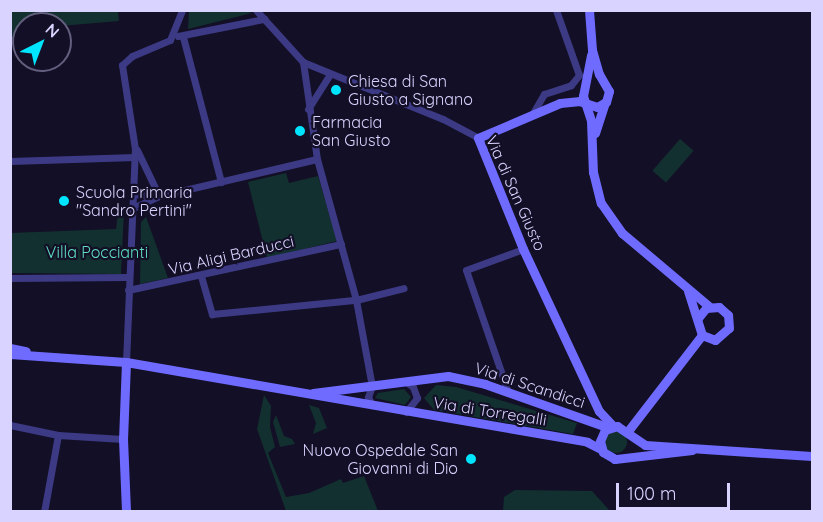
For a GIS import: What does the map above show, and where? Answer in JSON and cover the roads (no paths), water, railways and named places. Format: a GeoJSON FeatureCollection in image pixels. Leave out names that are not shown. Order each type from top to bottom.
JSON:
{"type":"FeatureCollection","features":[{"type":"Feature","properties":{"kind":"main road"},"geometry":{"type":"LineString","coordinates":[[589,10],[592,50],[583,96],[587,102],[593,141],[594,181],[606,213],[622,233],[710,307],[724,311],[729,328],[715,340],[702,335]]}},
{"type":"Feature","properties":{"kind":"main road"},"geometry":{"type":"LineString","coordinates":[[592,50],[609,94],[593,141]]}},
{"type":"Feature","properties":{"kind":"main road"},"geometry":{"type":"LineString","coordinates":[[478,138],[560,103],[595,80],[606,84]]}},
{"type":"Feature","properties":{"kind":"main road"},"geometry":{"type":"LineString","coordinates":[[560,103],[587,102],[598,107],[606,102]]}},
{"type":"Feature","properties":{"kind":"main road","name":"Via di San Giusto"},"geometry":{"type":"LineString","coordinates":[[478,138],[523,249],[598,411],[611,427]]}},
{"type":"Feature","properties":{"kind":"main road"},"geometry":{"type":"LineString","coordinates":[[687,289],[702,335]]}},
{"type":"Feature","properties":{"kind":"main road"},"geometry":{"type":"LineString","coordinates":[[698,318],[710,307]]}},
{"type":"Feature","properties":{"kind":"main road"},"geometry":{"type":"LineString","coordinates":[[625,456],[633,445],[629,432],[702,335]]}},
{"type":"Feature","properties":{"kind":"main road","name":"Via di Torregalli"},"geometry":{"type":"LineString","coordinates":[[12,355],[46,355],[126,362],[587,442],[601,449]]}},
{"type":"Feature","properties":{"kind":"main road"},"geometry":{"type":"LineString","coordinates":[[126,362],[123,439],[126,512]]}},
{"type":"Feature","properties":{"kind":"main road","name":"Via di Scandicci"},"geometry":{"type":"LineString","coordinates":[[372,386],[448,376],[508,392],[629,432],[645,445],[692,450],[813,456]]}},
{"type":"Feature","properties":{"kind":"main road","name":"Via di Torregalli"},"geometry":{"type":"LineString","coordinates":[[301,394],[372,386]]}},
{"type":"Feature","properties":{"kind":"main road"},"geometry":{"type":"LineString","coordinates":[[601,449],[600,437],[611,427]]}},
{"type":"Feature","properties":{"kind":"main road","name":"Via di Scandicci"},"geometry":{"type":"LineString","coordinates":[[601,449],[611,458],[692,450]]}},
{"type":"Feature","properties":{"kind":"street"},"geometry":{"type":"LineString","coordinates":[[126,362],[135,143],[123,61],[166,44],[174,36],[182,10]]}},
{"type":"Feature","properties":{"kind":"street","name":"Via di San Giusto"},"geometry":{"type":"LineString","coordinates":[[256,10],[300,60],[449,121],[478,138]]}},
{"type":"Feature","properties":{"kind":"street"},"geometry":{"type":"LineString","coordinates":[[533,113],[544,94],[571,85],[579,75],[556,10]]}},
{"type":"Feature","properties":{"kind":"street"},"geometry":{"type":"LineString","coordinates":[[174,36],[183,37],[264,19]]}},
{"type":"Feature","properties":{"kind":"street"},"geometry":{"type":"LineString","coordinates":[[183,37],[220,182]]}},
{"type":"Feature","properties":{"kind":"street"},"geometry":{"type":"LineString","coordinates":[[300,60],[317,159],[356,300],[372,386],[368,397],[373,406]]}},
{"type":"Feature","properties":{"kind":"street"},"geometry":{"type":"LineString","coordinates":[[308,109],[330,74]]}},
{"type":"Feature","properties":{"kind":"street"},"geometry":{"type":"LineString","coordinates":[[135,143],[159,196]]}},
{"type":"Feature","properties":{"kind":"street"},"geometry":{"type":"LineString","coordinates":[[10,161],[135,157]]}},
{"type":"Feature","properties":{"kind":"street"},"geometry":{"type":"LineString","coordinates":[[133,208],[159,196],[317,159]]}},
{"type":"Feature","properties":{"kind":"street"},"geometry":{"type":"LineString","coordinates":[[133,194],[159,196]]}},
{"type":"Feature","properties":{"kind":"street","name":"Via Aligi Barducci"},"geometry":{"type":"LineString","coordinates":[[128,290],[340,244]]}},
{"type":"Feature","properties":{"kind":"street"},"geometry":{"type":"LineString","coordinates":[[508,392],[466,270],[523,249]]}},
{"type":"Feature","properties":{"kind":"street"},"geometry":{"type":"LineString","coordinates":[[201,276],[212,314],[356,300],[404,288]]}},
{"type":"Feature","properties":{"kind":"street"},"geometry":{"type":"LineString","coordinates":[[10,278],[128,277]]}},
{"type":"Feature","properties":{"kind":"street"},"geometry":{"type":"LineString","coordinates":[[406,382],[413,387],[417,398],[406,412]]}},
{"type":"Feature","properties":{"kind":"street"},"geometry":{"type":"LineString","coordinates":[[10,425],[58,435],[123,439]]}},
{"type":"Feature","properties":{"kind":"street"},"geometry":{"type":"LineString","coordinates":[[44,512],[58,435]]}},
{"type":"Feature","properties":{"kind":"place","name":"Chiesa di San Giusto a Signano"},"geometry":{"type":"Point","coordinates":[336,90]}},
{"type":"Feature","properties":{"kind":"place","name":"Farmacia San Giusto"},"geometry":{"type":"Point","coordinates":[300,131]}},
{"type":"Feature","properties":{"kind":"place","name":"Scuola Primaria \"Sandro Pertini\""},"geometry":{"type":"Point","coordinates":[64,201]}},
{"type":"Feature","properties":{"kind":"place","name":"Nuovo Ospedale San Giovanni di Dio"},"geometry":{"type":"Point","coordinates":[471,459]}},
{"type":"Feature","properties":{"kind":"park label","name":"Villa Poccianti"},"geometry":{"type":"Point","coordinates":[97,252]}}]}
